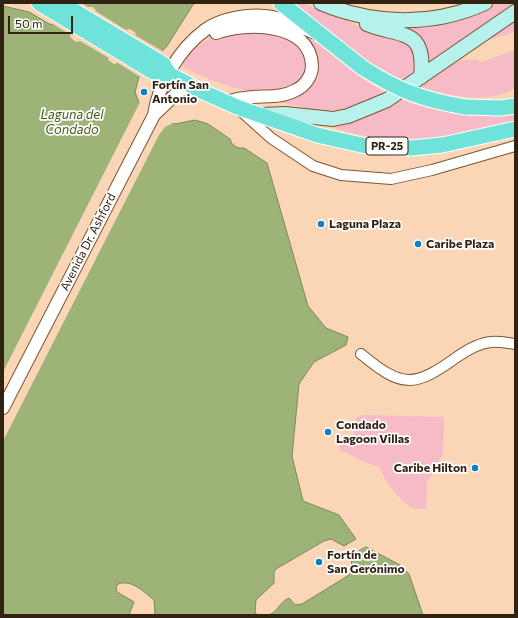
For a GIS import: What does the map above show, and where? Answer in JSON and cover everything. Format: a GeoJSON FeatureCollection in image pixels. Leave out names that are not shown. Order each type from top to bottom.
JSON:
{"type":"FeatureCollection","features":[{"type":"Feature","properties":{"kind":"main road"},"geometry":{"type":"LineString","coordinates":[[39,3],[162,71],[232,104],[261,115],[285,114],[333,118],[348,116],[387,100],[491,27],[515,12]]}},
{"type":"Feature","properties":{"kind":"main road"},"geometry":{"type":"LineString","coordinates":[[61,3],[162,71]]}},
{"type":"Feature","properties":{"kind":"main road"},"geometry":{"type":"LineString","coordinates":[[281,3],[321,36],[364,68],[393,86],[414,96],[439,103],[465,107],[500,108],[515,106]]}},
{"type":"Feature","properties":{"kind":"main road"},"geometry":{"type":"LineString","coordinates":[[320,3],[343,12],[375,19],[425,20],[454,15],[485,3]]}},
{"type":"Feature","properties":{"kind":"main road"},"geometry":{"type":"LineString","coordinates":[[343,12],[358,21],[374,27],[392,30],[417,42],[421,49],[423,59],[421,77]]}},
{"type":"Feature","properties":{"kind":"main road","name":"PR-25"},"geometry":{"type":"LineString","coordinates":[[261,115],[317,135],[366,146],[412,148],[442,145],[515,129]]}},
{"type":"Feature","properties":{"kind":"street","name":"Avenida Dr. Ashford"},"geometry":{"type":"LineString","coordinates":[[3,408],[154,115],[162,71],[205,30],[238,17],[273,17],[321,36]]}},
{"type":"Feature","properties":{"kind":"street"},"geometry":{"type":"LineString","coordinates":[[194,40],[225,29],[258,26],[287,33],[304,44],[309,51],[312,70],[306,84],[297,90],[276,97],[245,98],[232,104],[271,138],[313,166],[341,175],[391,179],[432,170],[515,146]]}},
{"type":"Feature","properties":{"kind":"street"},"geometry":{"type":"LineString","coordinates":[[154,115],[180,90],[192,86]]}},
{"type":"Feature","properties":{"kind":"street"},"geometry":{"type":"LineString","coordinates":[[361,354],[386,374],[405,380],[421,378],[438,370],[465,351],[476,346],[490,342],[515,344]]}},
{"type":"Feature","properties":{"kind":"shaded area"},"geometry":{"type":"Polygon","coordinates":[[[292,3],[303,3],[364,28],[403,40],[414,49],[415,70],[405,81],[375,66],[332,36],[292,3]]]}},
{"type":"Feature","properties":{"kind":"shaded area"},"geometry":{"type":"Polygon","coordinates":[[[496,3],[515,3],[515,6],[477,29],[432,62],[427,58],[424,43],[403,28],[404,26],[480,11],[496,3]]]}},
{"type":"Feature","properties":{"kind":"shaded area"},"geometry":{"type":"Polygon","coordinates":[[[515,18],[515,32],[472,45],[515,18]]]}},
{"type":"Feature","properties":{"kind":"shaded area"},"geometry":{"type":"Polygon","coordinates":[[[225,31],[277,33],[302,47],[307,69],[297,83],[283,90],[267,93],[232,87],[184,68],[182,62],[196,47],[225,31]]]}},
{"type":"Feature","properties":{"kind":"shaded area"},"geometry":{"type":"Polygon","coordinates":[[[305,34],[357,75],[385,93],[346,109],[309,109],[281,102],[292,99],[305,91],[317,64],[315,51],[304,36],[305,34]]]}},
{"type":"Feature","properties":{"kind":"shaded area"},"geometry":{"type":"Polygon","coordinates":[[[515,50],[515,88],[503,93],[491,97],[466,97],[441,93],[417,86],[444,67],[463,60],[478,60],[479,63],[515,50]]]}},
{"type":"Feature","properties":{"kind":"shaded area"},"geometry":{"type":"Polygon","coordinates":[[[395,98],[424,107],[454,113],[484,115],[515,114],[515,122],[445,136],[399,139],[352,133],[329,126],[395,98]]]}},
{"type":"Feature","properties":{"kind":"shaded area"},"geometry":{"type":"Polygon","coordinates":[[[363,415],[444,417],[443,454],[427,482],[426,509],[416,509],[399,497],[388,484],[379,465],[374,466],[339,450],[340,443],[352,442],[356,418],[363,415]]]}},
{"type":"Feature","properties":{"kind":"water","name":"Laguna del Condado"},"geometry":{"type":"Polygon","coordinates":[[[66,3],[194,3],[167,46],[139,77],[135,92],[139,103],[154,115],[175,124],[195,120],[208,124],[230,139],[232,144],[238,148],[244,148],[267,163],[308,306],[326,328],[348,337],[346,345],[314,362],[299,384],[292,456],[303,501],[339,515],[356,539],[344,546],[331,539],[324,541],[276,569],[274,572],[274,583],[256,600],[255,613],[258,615],[155,615],[154,600],[138,587],[128,583],[123,583],[118,584],[116,587],[117,592],[134,602],[129,615],[3,615],[3,6],[29,12],[51,25],[66,3]]]}},
{"type":"Feature","properties":{"kind":"water"},"geometry":{"type":"Polygon","coordinates":[[[366,547],[400,565],[409,574],[423,615],[269,615],[289,598],[295,605],[302,604],[349,575],[352,571],[351,556],[366,547]]]}},
{"type":"Feature","properties":{"kind":"pier"},"geometry":{"type":"Polygon","coordinates":[[[63,3],[81,3],[88,7],[93,7],[97,12],[126,30],[130,29],[136,33],[135,35],[164,52],[142,78],[118,63],[114,64],[108,60],[109,58],[80,41],[76,42],[70,37],[71,35],[51,23],[63,3]]]}},
{"type":"Feature","properties":{"kind":"pier"},"geometry":{"type":"Polygon","coordinates":[[[140,102],[155,114],[175,122],[165,127],[159,135],[3,441],[3,372],[140,102]]]}},
{"type":"Feature","properties":{"kind":"place","name":"Fortín San Antonio"},"geometry":{"type":"Point","coordinates":[144,92]}},
{"type":"Feature","properties":{"kind":"place","name":"Laguna Plaza"},"geometry":{"type":"Point","coordinates":[321,224]}},
{"type":"Feature","properties":{"kind":"place","name":"Caribe Plaza"},"geometry":{"type":"Point","coordinates":[418,244]}},
{"type":"Feature","properties":{"kind":"place","name":"Condado Lagoon Villas"},"geometry":{"type":"Point","coordinates":[328,432]}},
{"type":"Feature","properties":{"kind":"place","name":"Caribe Hilton"},"geometry":{"type":"Point","coordinates":[475,468]}},
{"type":"Feature","properties":{"kind":"place","name":"Fortín de San Gerónimo"},"geometry":{"type":"Point","coordinates":[319,562]}}]}
